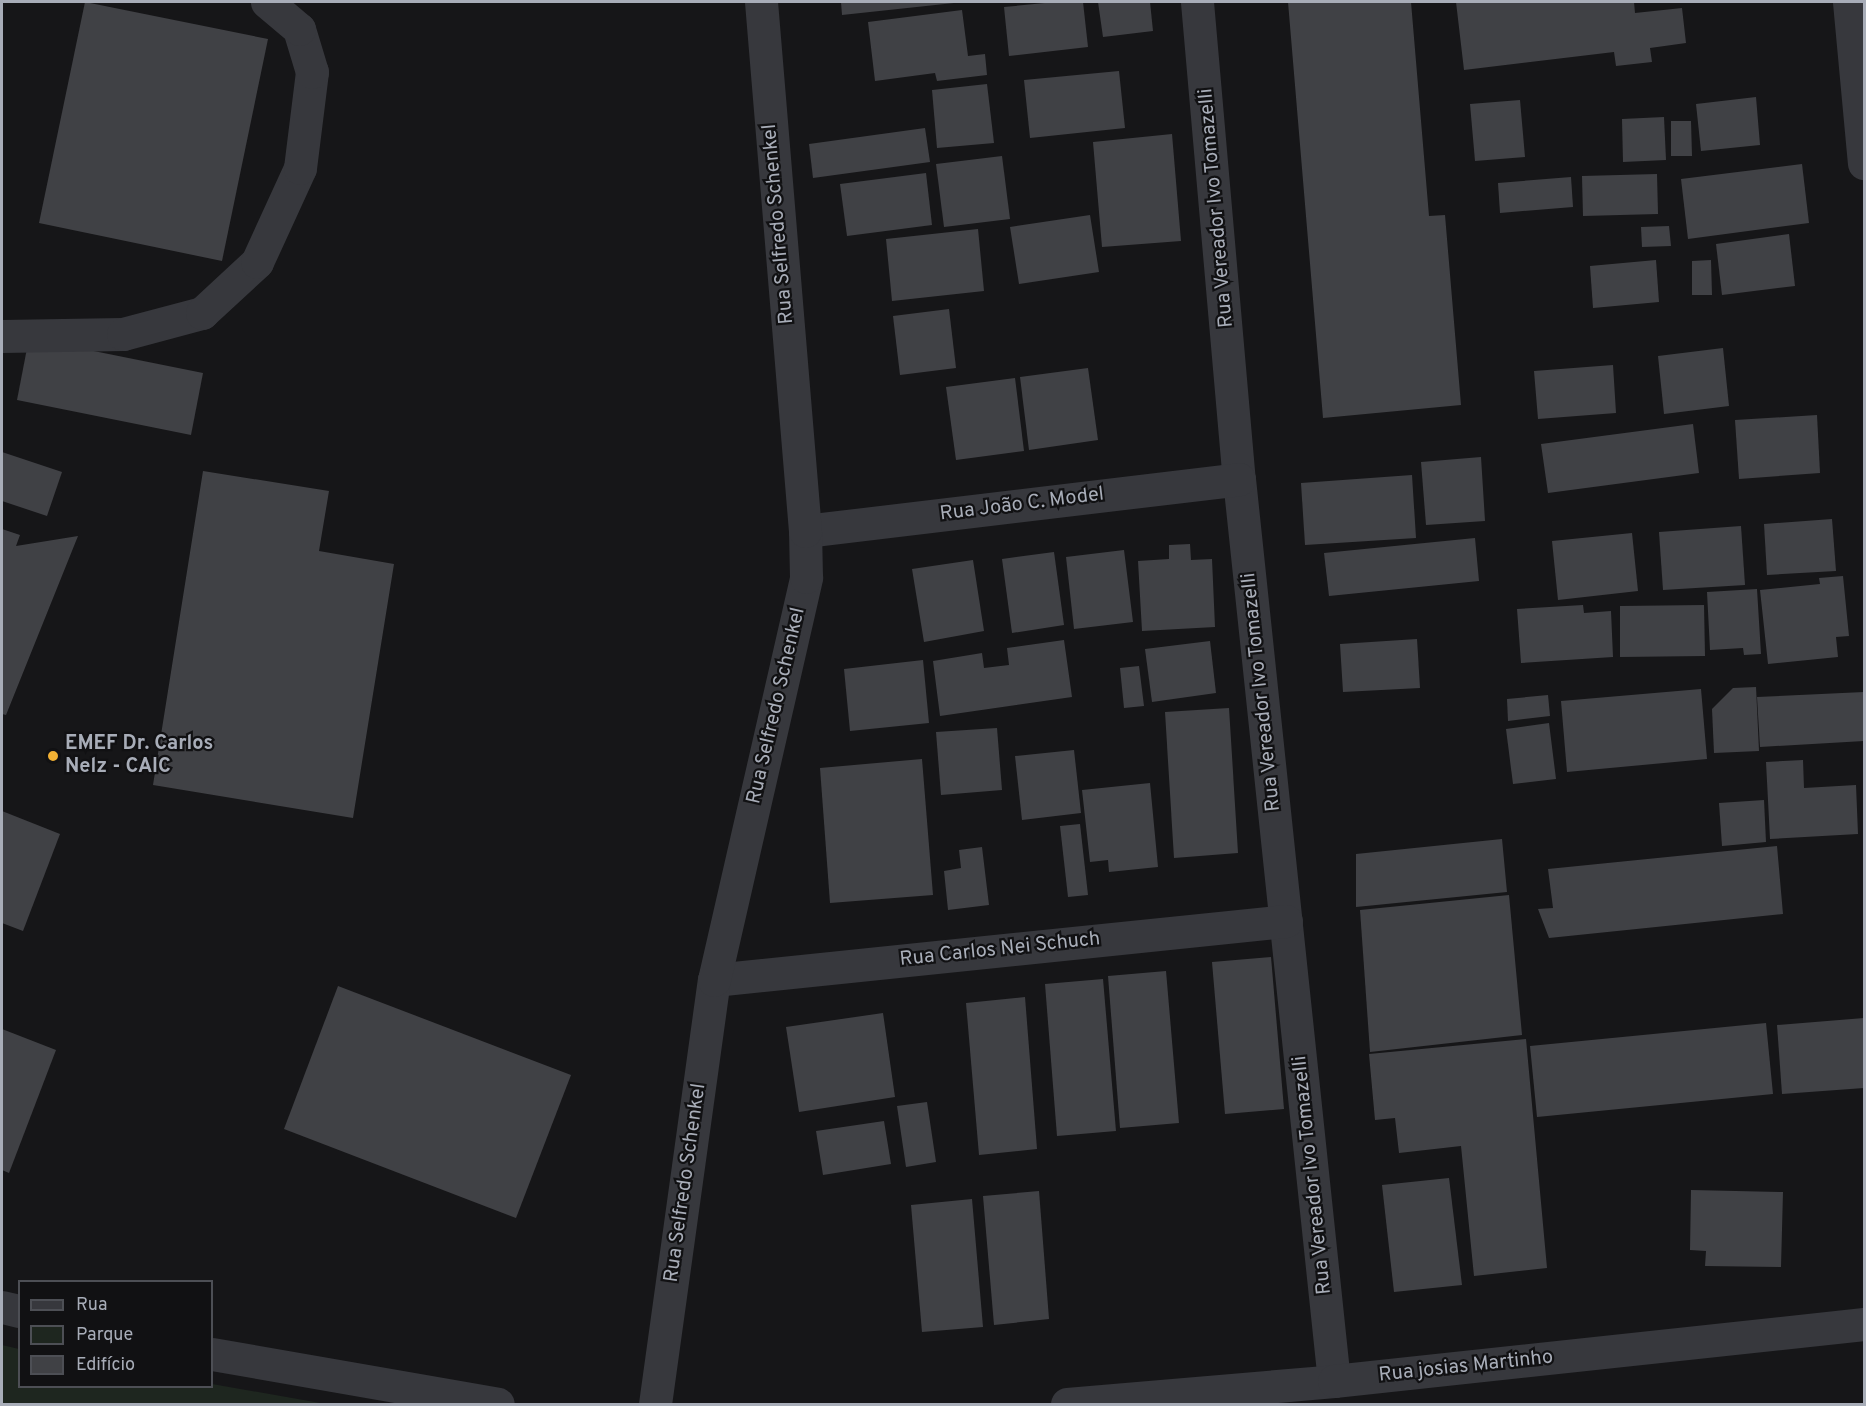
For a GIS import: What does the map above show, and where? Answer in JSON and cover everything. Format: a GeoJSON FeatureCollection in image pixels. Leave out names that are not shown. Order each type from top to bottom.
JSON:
{"type":"FeatureCollection","features":[{"type":"Feature","properties":{"kind":"street"},"geometry":{"type":"LineString","coordinates":[[2,336],[123,334],[202,313],[257,262],[300,168],[312,72],[299,29],[267,2]]}},
{"type":"Feature","properties":{"kind":"street","name":"Rua Selfredo Schenkel"},"geometry":{"type":"LineString","coordinates":[[655,1404],[714,980],[788,666],[806,577],[805,531],[760,2]]}},
{"type":"Feature","properties":{"kind":"street","name":"Rua Vereador Ivo Tomazelli"},"geometry":{"type":"LineString","coordinates":[[1197,2],[1239,479],[1334,1381]]}},
{"type":"Feature","properties":{"kind":"street"},"geometry":{"type":"LineString","coordinates":[[1849,2],[1864,163]]}},
{"type":"Feature","properties":{"kind":"street","name":"Rua João C. Model"},"geometry":{"type":"LineString","coordinates":[[805,531],[1239,479]]}},
{"type":"Feature","properties":{"kind":"street","name":"Rua Carlos Nei Schuch"},"geometry":{"type":"LineString","coordinates":[[714,980],[1286,921]]}},
{"type":"Feature","properties":{"kind":"street"},"geometry":{"type":"LineString","coordinates":[[2,1307],[18,1311]]}},
{"type":"Feature","properties":{"kind":"street","name":"Rua josias Martinho"},"geometry":{"type":"LineString","coordinates":[[1067,1404],[1334,1381],[1864,1324]]}},
{"type":"Feature","properties":{"kind":"street"},"geometry":{"type":"LineString","coordinates":[[213,1354],[498,1404]]}},
{"type":"Feature","properties":{"kind":"green space"},"geometry":{"type":"Polygon","coordinates":[[[2,1345],[18,1349],[18,1388],[213,1388],[213,1384],[326,1404],[2,1404],[2,1345]]]}},
{"type":"Feature","properties":{"kind":"building"},"geometry":{"type":"Polygon","coordinates":[[[85,2],[268,39],[222,261],[39,223],[85,2]]]}},
{"type":"Feature","properties":{"kind":"building"},"geometry":{"type":"Polygon","coordinates":[[[841,2],[954,2],[954,3],[842,15],[841,2]]]}},
{"type":"Feature","properties":{"kind":"building"},"geometry":{"type":"Polygon","coordinates":[[[1083,2],[1088,47],[1009,56],[1004,7],[1083,2]]]}},
{"type":"Feature","properties":{"kind":"building"},"geometry":{"type":"Polygon","coordinates":[[[1098,2],[1150,2],[1153,31],[1103,37],[1098,2]]]}},
{"type":"Feature","properties":{"kind":"building"},"geometry":{"type":"Polygon","coordinates":[[[1288,2],[1411,2],[1429,216],[1445,215],[1461,405],[1323,418],[1288,2]]]}},
{"type":"Feature","properties":{"kind":"building"},"geometry":{"type":"Polygon","coordinates":[[[1456,2],[1634,2],[1635,13],[1682,8],[1686,43],[1650,48],[1652,62],[1616,66],[1614,52],[1464,70],[1456,2]]]}},
{"type":"Feature","properties":{"kind":"building"},"geometry":{"type":"Polygon","coordinates":[[[962,10],[968,56],[985,54],[987,75],[937,81],[935,73],[875,81],[868,22],[962,10]]]}},
{"type":"Feature","properties":{"kind":"building"},"geometry":{"type":"Polygon","coordinates":[[[1119,71],[1125,128],[1030,138],[1024,80],[1119,71]]]}},
{"type":"Feature","properties":{"kind":"building"},"geometry":{"type":"Polygon","coordinates":[[[987,84],[994,143],[937,148],[932,90],[987,84]]]}},
{"type":"Feature","properties":{"kind":"building"},"geometry":{"type":"Polygon","coordinates":[[[1756,97],[1760,145],[1701,151],[1696,104],[1756,97]]]}},
{"type":"Feature","properties":{"kind":"building"},"geometry":{"type":"Polygon","coordinates":[[[1520,100],[1525,157],[1475,161],[1470,104],[1520,100]]]}},
{"type":"Feature","properties":{"kind":"building"},"geometry":{"type":"Polygon","coordinates":[[[1664,117],[1666,160],[1623,162],[1622,119],[1664,117]]]}},
{"type":"Feature","properties":{"kind":"building"},"geometry":{"type":"Polygon","coordinates":[[[1671,121],[1691,121],[1692,156],[1671,156],[1671,121]]]}},
{"type":"Feature","properties":{"kind":"building"},"geometry":{"type":"Polygon","coordinates":[[[925,128],[930,162],[813,178],[809,144],[925,128]]]}},
{"type":"Feature","properties":{"kind":"building"},"geometry":{"type":"Polygon","coordinates":[[[1172,134],[1181,241],[1102,247],[1093,142],[1172,134]]]}},
{"type":"Feature","properties":{"kind":"building"},"geometry":{"type":"Polygon","coordinates":[[[1002,156],[1010,219],[944,227],[936,164],[1002,156]]]}},
{"type":"Feature","properties":{"kind":"building"},"geometry":{"type":"Polygon","coordinates":[[[1802,164],[1809,223],[1688,239],[1681,179],[1802,164]]]}},
{"type":"Feature","properties":{"kind":"building"},"geometry":{"type":"Polygon","coordinates":[[[926,173],[932,225],[847,236],[840,184],[926,173]]]}},
{"type":"Feature","properties":{"kind":"building"},"geometry":{"type":"Polygon","coordinates":[[[1657,174],[1658,214],[1583,216],[1582,176],[1657,174]]]}},
{"type":"Feature","properties":{"kind":"building"},"geometry":{"type":"Polygon","coordinates":[[[1571,177],[1573,207],[1500,213],[1498,183],[1571,177]]]}},
{"type":"Feature","properties":{"kind":"building"},"geometry":{"type":"Polygon","coordinates":[[[1090,215],[1099,272],[1019,284],[1010,227],[1090,215]]]}},
{"type":"Feature","properties":{"kind":"building"},"geometry":{"type":"Polygon","coordinates":[[[1669,226],[1671,246],[1642,247],[1641,227],[1669,226]]]}},
{"type":"Feature","properties":{"kind":"building"},"geometry":{"type":"Polygon","coordinates":[[[978,229],[984,291],[892,301],[886,239],[978,229]]]}},
{"type":"Feature","properties":{"kind":"building"},"geometry":{"type":"Polygon","coordinates":[[[1789,234],[1795,286],[1722,295],[1716,244],[1789,234]]]}},
{"type":"Feature","properties":{"kind":"building"},"geometry":{"type":"Polygon","coordinates":[[[1656,260],[1659,302],[1593,308],[1590,266],[1656,260]]]}},
{"type":"Feature","properties":{"kind":"building"},"geometry":{"type":"Polygon","coordinates":[[[1711,260],[1712,295],[1692,295],[1692,261],[1711,260]]]}},
{"type":"Feature","properties":{"kind":"building"},"geometry":{"type":"Polygon","coordinates":[[[949,309],[956,368],[900,375],[893,316],[949,309]]]}},
{"type":"Feature","properties":{"kind":"building"},"geometry":{"type":"Polygon","coordinates":[[[29,338],[203,373],[191,435],[17,400],[29,338]]]}},
{"type":"Feature","properties":{"kind":"building"},"geometry":{"type":"Polygon","coordinates":[[[1723,348],[1729,406],[1664,414],[1658,356],[1723,348]]]}},
{"type":"Feature","properties":{"kind":"building"},"geometry":{"type":"Polygon","coordinates":[[[1613,365],[1616,413],[1538,419],[1534,371],[1613,365]]]}},
{"type":"Feature","properties":{"kind":"building"},"geometry":{"type":"Polygon","coordinates":[[[1088,368],[1098,440],[1029,450],[1020,377],[1088,368]]]}},
{"type":"Feature","properties":{"kind":"building"},"geometry":{"type":"Polygon","coordinates":[[[1015,378],[1024,451],[956,460],[946,387],[1015,378]]]}},
{"type":"Feature","properties":{"kind":"building"},"geometry":{"type":"Polygon","coordinates":[[[1817,415],[1820,473],[1739,479],[1735,420],[1817,415]]]}},
{"type":"Feature","properties":{"kind":"building"},"geometry":{"type":"Polygon","coordinates":[[[1693,424],[1699,473],[1548,493],[1541,444],[1693,424]]]}},
{"type":"Feature","properties":{"kind":"building"},"geometry":{"type":"Polygon","coordinates":[[[2,452],[62,472],[47,516],[2,501],[2,452]]]}},
{"type":"Feature","properties":{"kind":"building"},"geometry":{"type":"Polygon","coordinates":[[[1481,457],[1485,521],[1426,525],[1421,462],[1481,457]]]}},
{"type":"Feature","properties":{"kind":"building"},"geometry":{"type":"Polygon","coordinates":[[[203,471],[329,491],[319,551],[394,564],[353,818],[153,785],[203,471]]]}},
{"type":"Feature","properties":{"kind":"building"},"geometry":{"type":"Polygon","coordinates":[[[1412,475],[1416,538],[1305,545],[1301,483],[1412,475]]]}},
{"type":"Feature","properties":{"kind":"building"},"geometry":{"type":"Polygon","coordinates":[[[1832,519],[1836,571],[1767,575],[1764,524],[1832,519]]]}},
{"type":"Feature","properties":{"kind":"building"},"geometry":{"type":"Polygon","coordinates":[[[1741,526],[1745,585],[1663,590],[1659,532],[1741,526]]]}},
{"type":"Feature","properties":{"kind":"building"},"geometry":{"type":"Polygon","coordinates":[[[2,529],[20,535],[16,546],[78,536],[6,715],[2,714],[2,529]]]}},
{"type":"Feature","properties":{"kind":"building"},"geometry":{"type":"Polygon","coordinates":[[[1632,533],[1638,591],[1558,600],[1552,541],[1632,533]]]}},
{"type":"Feature","properties":{"kind":"building"},"geometry":{"type":"Polygon","coordinates":[[[1475,538],[1479,581],[1329,596],[1324,553],[1475,538]]]}},
{"type":"Feature","properties":{"kind":"building"},"geometry":{"type":"Polygon","coordinates":[[[1190,544],[1191,560],[1212,559],[1215,627],[1142,631],[1138,561],[1169,559],[1169,545],[1190,544]]]}},
{"type":"Feature","properties":{"kind":"building"},"geometry":{"type":"Polygon","coordinates":[[[1124,550],[1133,622],[1074,629],[1066,557],[1124,550]]]}},
{"type":"Feature","properties":{"kind":"building"},"geometry":{"type":"Polygon","coordinates":[[[1054,552],[1064,625],[1012,633],[1002,559],[1054,552]]]}},
{"type":"Feature","properties":{"kind":"building"},"geometry":{"type":"Polygon","coordinates":[[[973,560],[984,631],[924,642],[912,569],[973,560]]]}},
{"type":"Feature","properties":{"kind":"building"},"geometry":{"type":"Polygon","coordinates":[[[1843,576],[1849,636],[1836,637],[1838,657],[1768,664],[1760,590],[1820,584],[1819,578],[1843,576]]]}},
{"type":"Feature","properties":{"kind":"building"},"geometry":{"type":"Polygon","coordinates":[[[1757,589],[1761,654],[1744,655],[1743,648],[1710,650],[1707,592],[1757,589]]]}},
{"type":"Feature","properties":{"kind":"building"},"geometry":{"type":"Polygon","coordinates":[[[1583,605],[1584,613],[1611,611],[1613,657],[1521,663],[1517,609],[1583,605]]]}},
{"type":"Feature","properties":{"kind":"building"},"geometry":{"type":"Polygon","coordinates":[[[1704,605],[1705,656],[1620,657],[1620,606],[1704,605]]]}},
{"type":"Feature","properties":{"kind":"building"},"geometry":{"type":"Polygon","coordinates":[[[1417,639],[1420,688],[1343,692],[1340,644],[1417,639]]]}},
{"type":"Feature","properties":{"kind":"building"},"geometry":{"type":"Polygon","coordinates":[[[1064,640],[1072,697],[940,716],[933,661],[982,653],[984,668],[1009,665],[1007,648],[1064,640]]]}},
{"type":"Feature","properties":{"kind":"building"},"geometry":{"type":"Polygon","coordinates":[[[1210,641],[1216,693],[1152,702],[1145,649],[1210,641]]]}},
{"type":"Feature","properties":{"kind":"building"},"geometry":{"type":"Polygon","coordinates":[[[923,660],[929,723],[850,731],[844,669],[923,660]]]}},
{"type":"Feature","properties":{"kind":"building"},"geometry":{"type":"Polygon","coordinates":[[[1139,666],[1144,706],[1124,708],[1120,668],[1139,666]]]}},
{"type":"Feature","properties":{"kind":"building"},"geometry":{"type":"Polygon","coordinates":[[[1756,687],[1759,751],[1714,753],[1712,709],[1733,688],[1756,687]]]}},
{"type":"Feature","properties":{"kind":"building"},"geometry":{"type":"Polygon","coordinates":[[[1701,689],[1707,759],[1567,772],[1561,701],[1701,689]]]}},
{"type":"Feature","properties":{"kind":"building"},"geometry":{"type":"Polygon","coordinates":[[[1864,692],[1864,741],[1760,747],[1757,697],[1864,692]]]}},
{"type":"Feature","properties":{"kind":"building"},"geometry":{"type":"Polygon","coordinates":[[[1548,695],[1550,716],[1508,721],[1507,699],[1548,695]]]}},
{"type":"Feature","properties":{"kind":"building"},"geometry":{"type":"Polygon","coordinates":[[[1229,708],[1238,853],[1174,858],[1165,712],[1229,708]]]}},
{"type":"Feature","properties":{"kind":"building"},"geometry":{"type":"Polygon","coordinates":[[[1549,723],[1556,779],[1513,784],[1506,729],[1549,723]]]}},
{"type":"Feature","properties":{"kind":"building"},"geometry":{"type":"Polygon","coordinates":[[[997,728],[1002,790],[941,795],[936,732],[997,728]]]}},
{"type":"Feature","properties":{"kind":"building"},"geometry":{"type":"Polygon","coordinates":[[[1074,750],[1081,813],[1022,820],[1015,756],[1074,750]]]}},
{"type":"Feature","properties":{"kind":"building"},"geometry":{"type":"Polygon","coordinates":[[[922,759],[933,895],[830,903],[820,768],[922,759]]]}},
{"type":"Feature","properties":{"kind":"building"},"geometry":{"type":"Polygon","coordinates":[[[1803,760],[1804,788],[1856,785],[1858,834],[1770,839],[1766,762],[1803,760]]]}},
{"type":"Feature","properties":{"kind":"building"},"geometry":{"type":"Polygon","coordinates":[[[1150,783],[1158,867],[1109,872],[1108,860],[1090,862],[1082,790],[1150,783]]]}},
{"type":"Feature","properties":{"kind":"building"},"geometry":{"type":"Polygon","coordinates":[[[1764,800],[1766,842],[1722,846],[1719,803],[1764,800]]]}},
{"type":"Feature","properties":{"kind":"building"},"geometry":{"type":"Polygon","coordinates":[[[2,811],[60,834],[23,931],[2,923],[2,811]]]}},
{"type":"Feature","properties":{"kind":"building"},"geometry":{"type":"Polygon","coordinates":[[[1080,824],[1088,895],[1068,897],[1060,826],[1080,824]]]}},
{"type":"Feature","properties":{"kind":"building"},"geometry":{"type":"Polygon","coordinates":[[[1502,839],[1507,892],[1356,907],[1356,854],[1502,839]]]}},
{"type":"Feature","properties":{"kind":"building"},"geometry":{"type":"Polygon","coordinates":[[[1777,846],[1783,914],[1549,938],[1538,909],[1553,908],[1548,869],[1777,846]]]}},
{"type":"Feature","properties":{"kind":"building"},"geometry":{"type":"Polygon","coordinates":[[[982,847],[989,905],[948,910],[944,871],[961,868],[959,850],[982,847]]]}},
{"type":"Feature","properties":{"kind":"building"},"geometry":{"type":"Polygon","coordinates":[[[1509,895],[1522,1035],[1370,1052],[1360,910],[1509,895]]]}},
{"type":"Feature","properties":{"kind":"building"},"geometry":{"type":"Polygon","coordinates":[[[1271,957],[1284,1109],[1225,1114],[1212,962],[1271,957]]]}},
{"type":"Feature","properties":{"kind":"building"},"geometry":{"type":"Polygon","coordinates":[[[1166,971],[1179,1123],[1120,1128],[1108,976],[1166,971]]]}},
{"type":"Feature","properties":{"kind":"building"},"geometry":{"type":"Polygon","coordinates":[[[1103,979],[1116,1131],[1057,1136],[1045,984],[1103,979]]]}},
{"type":"Feature","properties":{"kind":"building"},"geometry":{"type":"Polygon","coordinates":[[[338,986],[571,1075],[516,1218],[284,1129],[338,986]]]}},
{"type":"Feature","properties":{"kind":"building"},"geometry":{"type":"Polygon","coordinates":[[[1025,997],[1037,1149],[979,1155],[966,1003],[1025,997]]]}},
{"type":"Feature","properties":{"kind":"building"},"geometry":{"type":"Polygon","coordinates":[[[883,1013],[895,1097],[799,1112],[786,1027],[883,1013]]]}},
{"type":"Feature","properties":{"kind":"building"},"geometry":{"type":"Polygon","coordinates":[[[1864,1018],[1864,1088],[1782,1094],[1777,1025],[1864,1018]]]}},
{"type":"Feature","properties":{"kind":"building"},"geometry":{"type":"Polygon","coordinates":[[[1766,1023],[1773,1094],[1537,1117],[1530,1046],[1766,1023]]]}},
{"type":"Feature","properties":{"kind":"building"},"geometry":{"type":"Polygon","coordinates":[[[2,1029],[56,1050],[9,1173],[2,1170],[2,1029]]]}},
{"type":"Feature","properties":{"kind":"building"},"geometry":{"type":"Polygon","coordinates":[[[1526,1039],[1547,1268],[1474,1276],[1461,1146],[1399,1153],[1395,1118],[1375,1120],[1369,1054],[1526,1039]]]}},
{"type":"Feature","properties":{"kind":"building"},"geometry":{"type":"Polygon","coordinates":[[[927,1102],[936,1162],[906,1167],[897,1106],[927,1102]]]}},
{"type":"Feature","properties":{"kind":"building"},"geometry":{"type":"Polygon","coordinates":[[[884,1121],[891,1164],[823,1175],[816,1131],[884,1121]]]}},
{"type":"Feature","properties":{"kind":"building"},"geometry":{"type":"Polygon","coordinates":[[[1449,1178],[1462,1285],[1394,1292],[1382,1185],[1449,1178]]]}},
{"type":"Feature","properties":{"kind":"building"},"geometry":{"type":"Polygon","coordinates":[[[1691,1190],[1783,1192],[1781,1267],[1705,1266],[1706,1251],[1690,1250],[1691,1190]]]}},
{"type":"Feature","properties":{"kind":"building"},"geometry":{"type":"Polygon","coordinates":[[[1039,1191],[1049,1319],[994,1325],[983,1196],[1039,1191]]]}},
{"type":"Feature","properties":{"kind":"building"},"geometry":{"type":"Polygon","coordinates":[[[972,1199],[983,1327],[922,1332],[911,1205],[972,1199]]]}},
{"type":"Feature","properties":{"kind":"place","name":"EMEF Dr. Carlos Nelz - CAIC"},"geometry":{"type":"Point","coordinates":[53,756]}}]}
